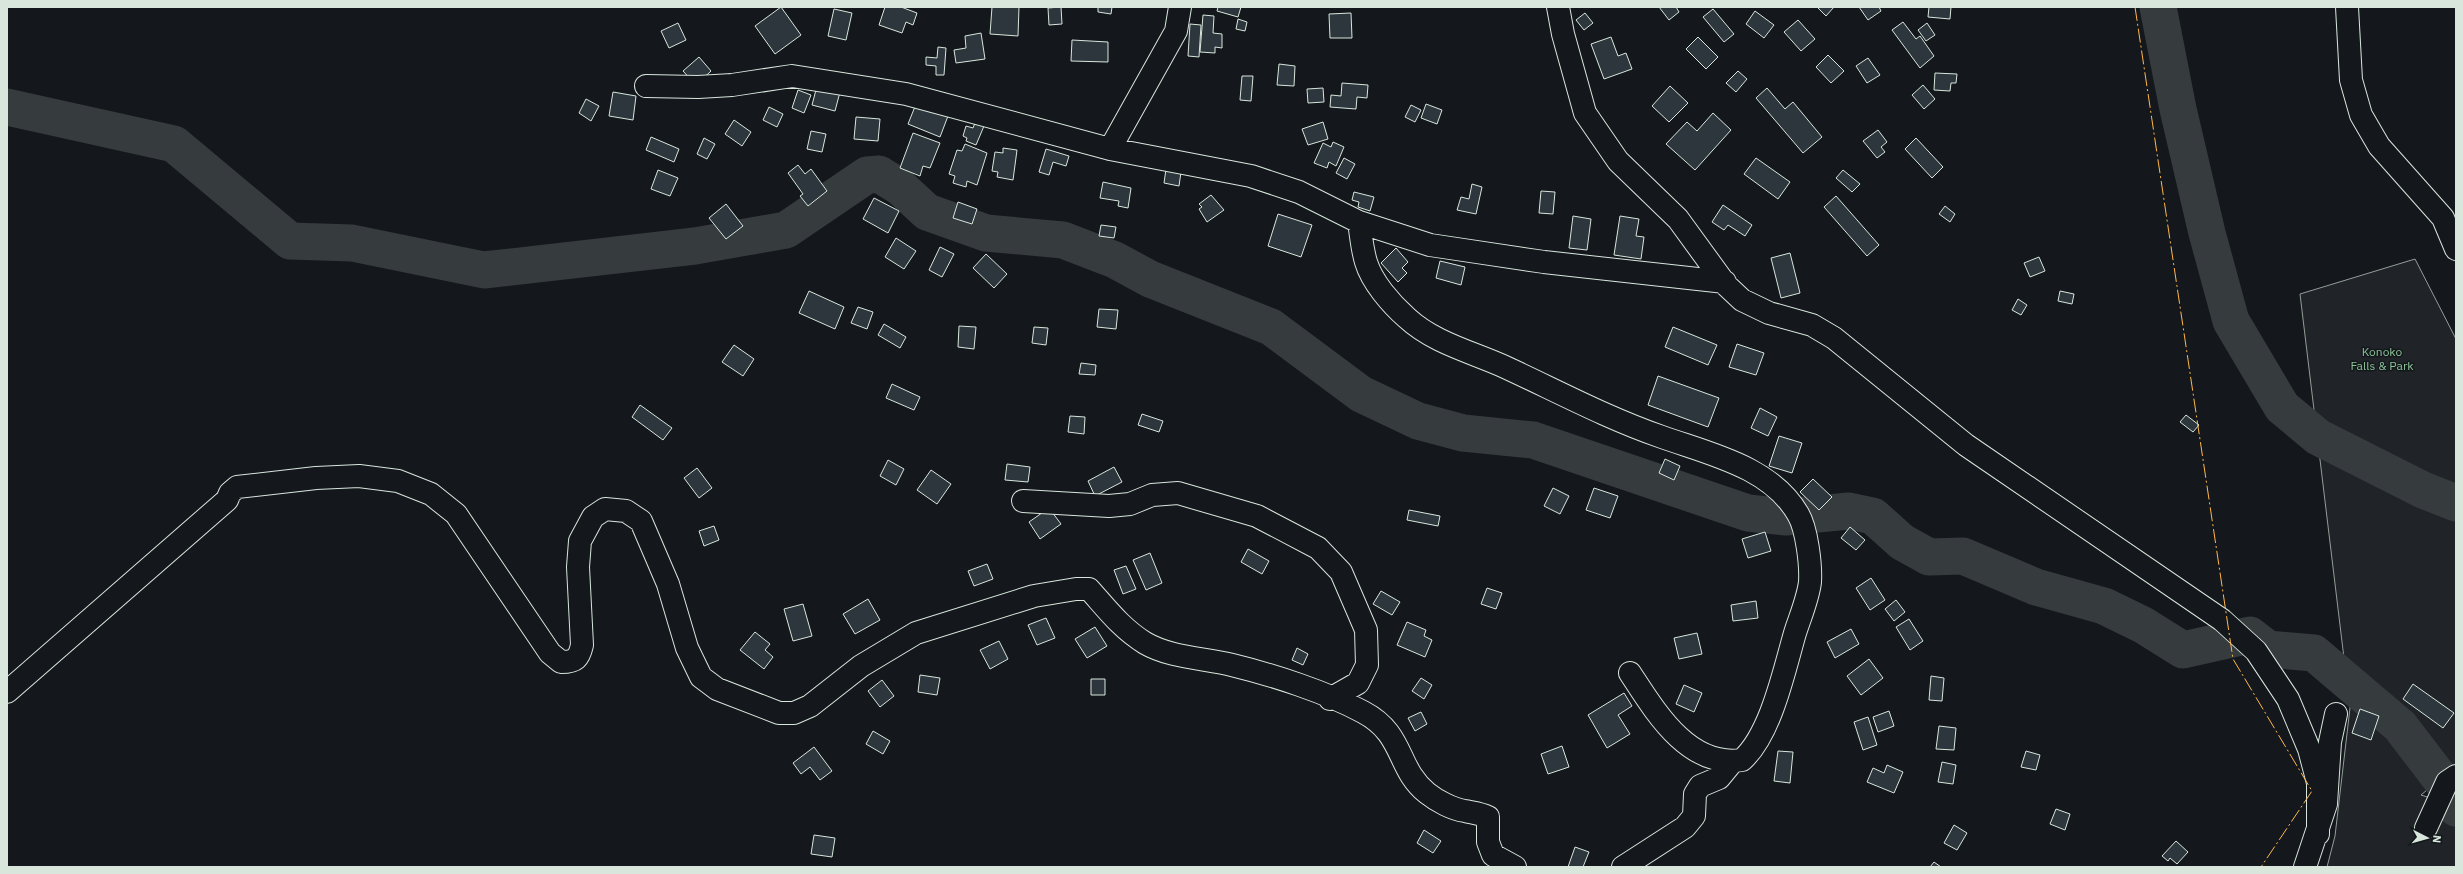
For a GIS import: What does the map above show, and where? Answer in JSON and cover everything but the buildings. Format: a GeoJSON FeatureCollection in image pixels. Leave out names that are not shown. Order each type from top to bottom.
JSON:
{"type":"FeatureCollection","features":[{"type":"Feature","properties":{"kind":"street"},"geometry":{"type":"LineString","coordinates":[[1110,149],[1176,31],[1180,7]]}},
{"type":"Feature","properties":{"kind":"street"},"geometry":{"type":"LineString","coordinates":[[1558,7],[1563,34],[1585,112],[1618,161],[1678,219],[1725,282],[1742,300],[1769,313],[1812,325],[1834,338],[1966,445],[2222,620],[2256,651],[2288,700],[2309,749],[2318,783],[2318,834]]}},
{"type":"Feature","properties":{"kind":"street"},"geometry":{"type":"LineString","coordinates":[[2347,7],[2351,80],[2361,115],[2380,146],[2443,218],[2456,249]]}},
{"type":"Feature","properties":{"kind":"street"},"geometry":{"type":"LineString","coordinates":[[646,86],[698,88],[763,82],[792,76],[906,94],[1110,149],[1251,176],[1299,192],[1359,222],[1430,245],[1474,253],[1725,282]]}},
{"type":"Feature","properties":{"kind":"street"},"geometry":{"type":"LineString","coordinates":[[1359,222],[1366,264],[1381,290],[1407,318],[1434,339],[1509,369],[1578,404],[1650,433],[1722,458],[1762,476],[1789,500],[1805,529],[1810,582],[1776,700],[1753,750],[1742,760],[1733,761],[1711,759],[1685,743],[1655,711],[1630,673]]}},
{"type":"Feature","properties":{"kind":"street"},"geometry":{"type":"LineString","coordinates":[[7,692],[227,500],[230,493],[237,487],[316,478],[359,476],[398,481],[431,494],[456,514],[550,653],[562,662],[572,662],[579,656],[582,645],[578,567],[580,541],[593,517],[599,513],[604,510],[626,511],[640,521],[651,542],[668,584],[687,648],[701,677],[718,689],[779,713],[794,713],[810,706],[861,666],[916,633],[1034,596],[1076,589],[1089,589],[1116,621],[1145,643],[1163,652],[1258,672],[1330,698],[1363,712],[1381,723],[1390,732],[1416,782],[1427,794],[1464,811],[1478,812],[1488,817],[1488,842],[1493,855],[1515,867]]}},
{"type":"Feature","properties":{"kind":"street"},"geometry":{"type":"LineString","coordinates":[[1023,501],[1109,506],[1130,504],[1152,495],[1178,492],[1257,516],[1318,548],[1341,572],[1366,630],[1367,665],[1358,683],[1330,698]]}},
{"type":"Feature","properties":{"kind":"street"},"geometry":{"type":"LineString","coordinates":[[2306,865],[2318,834],[2326,804],[2330,742],[2336,714]]}},
{"type":"Feature","properties":{"kind":"street"},"geometry":{"type":"LineString","coordinates":[[1623,867],[1685,827],[1694,816],[1696,794],[1700,786],[1719,778],[1733,761]]}},
{"type":"Feature","properties":{"kind":"street"},"geometry":{"type":"LineString","coordinates":[[2426,828],[2448,784]]}},
{"type":"Feature","properties":{"kind":"green space","name":"Konoko Falls & Park"},"geometry":{"type":"Polygon","coordinates":[[[2415,259],[2456,339],[2456,766],[2421,795],[2456,806],[2456,867],[2327,867],[2335,836],[2350,708],[2300,294],[2415,259]]]}},
{"type":"Feature","properties":{"kind":"waterway"},"geometry":{"type":"LineString","coordinates":[[2158,7],[2178,109],[2207,233],[2231,321],[2282,407],[2318,437],[2423,490],[2456,503]]}},
{"type":"Feature","properties":{"kind":"waterway"},"geometry":{"type":"LineString","coordinates":[[7,107],[174,144],[290,241],[352,243],[484,270],[695,246],[786,230],[867,175],[879,174],[900,187],[927,212],[986,233],[1063,240],[1115,260],[1150,279],[1271,327],[1361,394],[1418,421],[1463,433],[1533,440],[1748,513],[1786,517],[1849,511],[1873,516],[1902,542],[1929,557],[1963,556],[2036,587],[2104,606],[2143,625],[2183,650],[2250,635],[2268,649],[2314,653],[2400,726],[2452,794],[2456,808]]}},
{"type":"Feature","properties":{"kind":"power"},"geometry":{"type":"LineString","coordinates":[[2135,7],[2233,659],[2312,791],[2261,867]]}}]}
